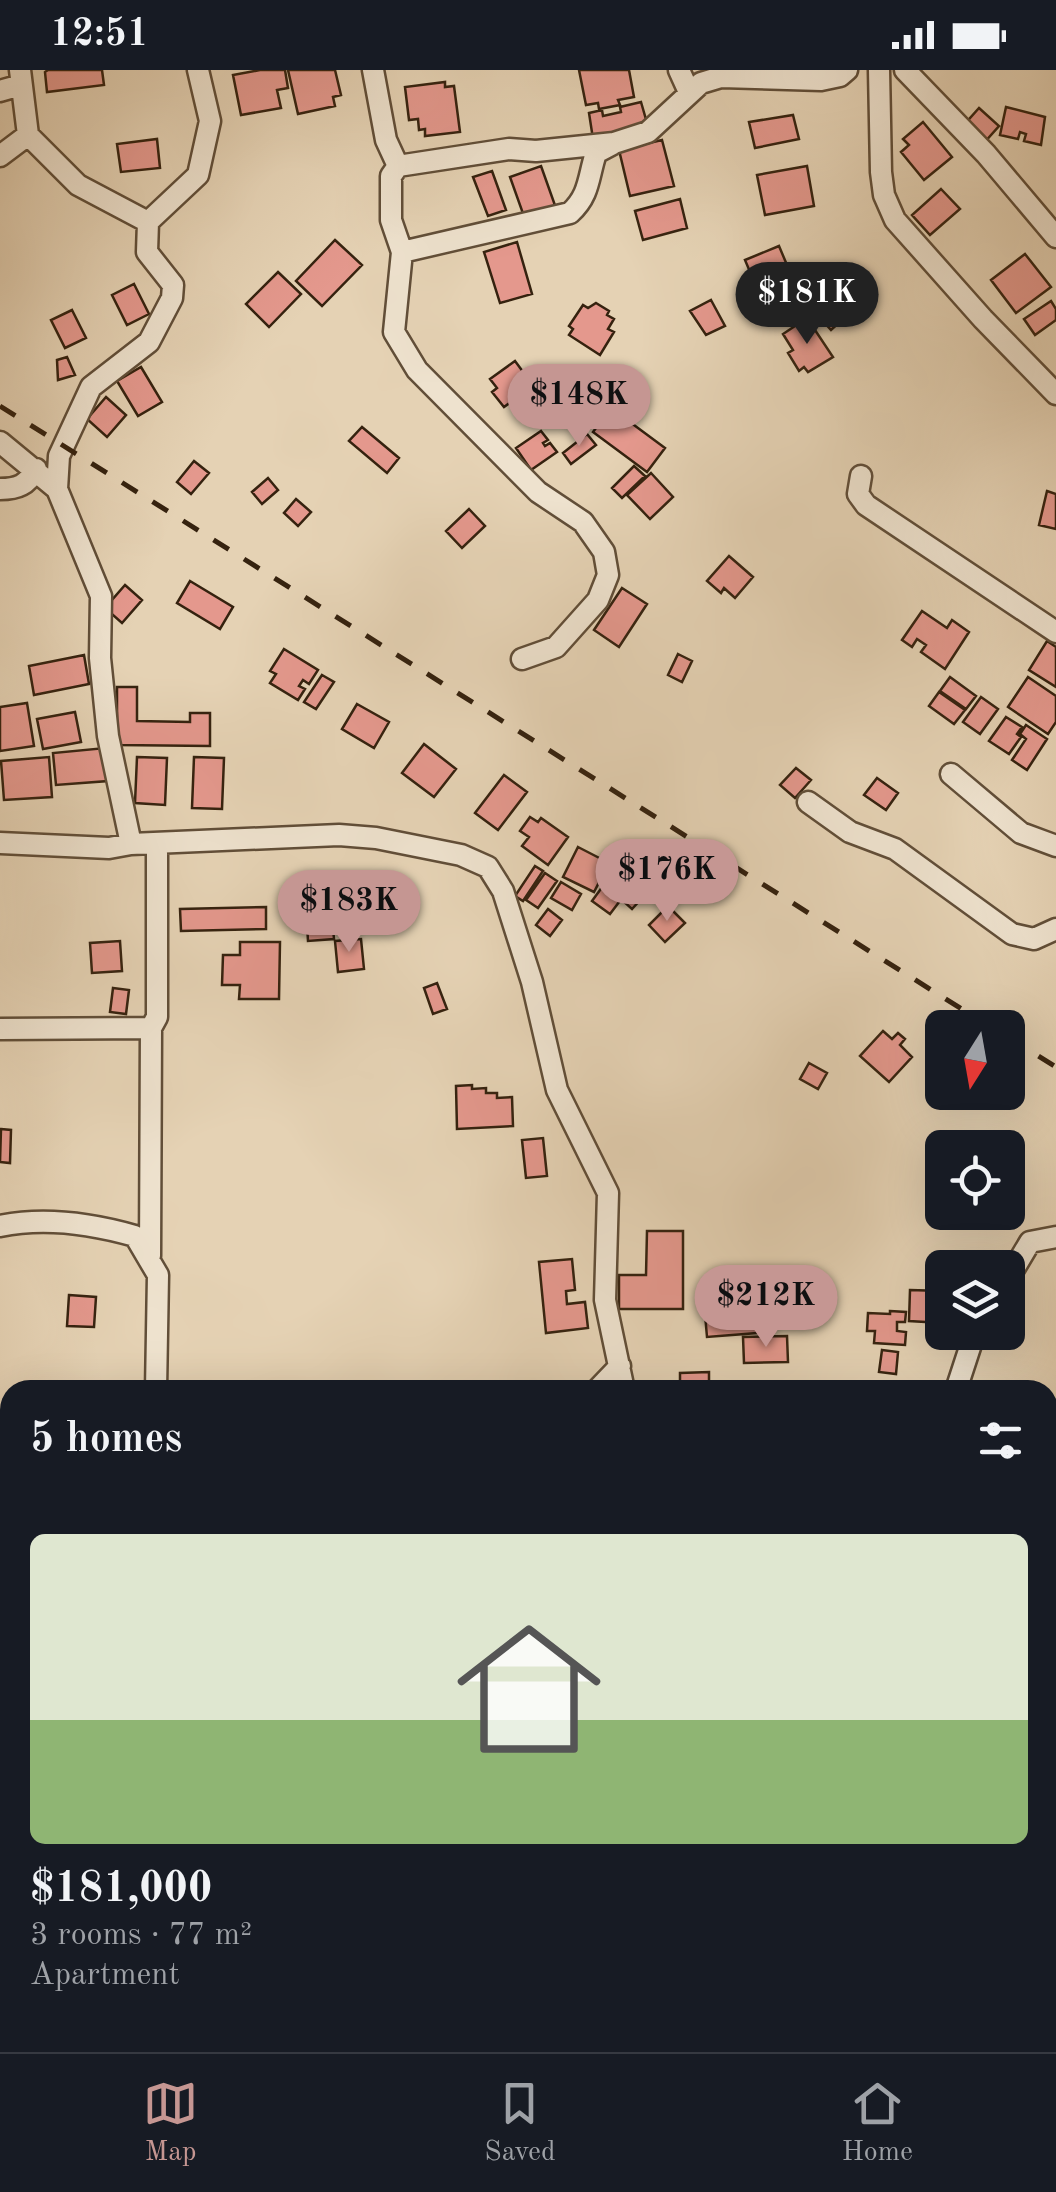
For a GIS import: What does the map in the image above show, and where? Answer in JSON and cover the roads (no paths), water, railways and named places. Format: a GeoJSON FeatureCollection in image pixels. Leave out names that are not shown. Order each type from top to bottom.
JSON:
{"type":"FeatureCollection","features":[{"type":"Feature","properties":{"kind":"street"},"geometry":{"type":"LineString","coordinates":[[57,488],[59,456],[90,387],[149,342],[172,298],[173,285],[147,252],[148,222],[198,175],[210,121],[198,70]]}},
{"type":"Feature","properties":{"kind":"street"},"geometry":{"type":"LineString","coordinates":[[373,70],[386,140],[398,166]]}},
{"type":"Feature","properties":{"kind":"street"},"geometry":{"type":"LineString","coordinates":[[679,70],[689,92]]}},
{"type":"Feature","properties":{"kind":"street"},"geometry":{"type":"LineString","coordinates":[[402,252],[570,212],[582,202],[589,188],[596,153],[648,132],[701,82],[721,77],[821,80],[848,70]]}},
{"type":"Feature","properties":{"kind":"street"},"geometry":{"type":"LineString","coordinates":[[878,70],[883,183],[895,220],[1056,394]]}},
{"type":"Feature","properties":{"kind":"street"},"geometry":{"type":"LineString","coordinates":[[906,70],[986,154],[1056,237]]}},
{"type":"Feature","properties":{"kind":"street"},"geometry":{"type":"LineString","coordinates":[[0,91],[21,78],[28,135],[78,185],[148,222]]}},
{"type":"Feature","properties":{"kind":"street"},"geometry":{"type":"LineString","coordinates":[[0,156],[28,135]]}},
{"type":"Feature","properties":{"kind":"street"},"geometry":{"type":"LineString","coordinates":[[522,659],[556,647],[598,600],[608,575],[604,552],[583,522],[538,492],[416,370],[394,332],[402,252],[391,220],[391,176],[398,166],[509,149],[536,151],[614,143]]}},
{"type":"Feature","properties":{"kind":"street"},"geometry":{"type":"LineString","coordinates":[[0,442],[57,488],[101,596],[100,658],[108,736],[131,844]]}},
{"type":"Feature","properties":{"kind":"street"},"geometry":{"type":"LineString","coordinates":[[0,489],[17,489],[30,481],[36,469]]}},
{"type":"Feature","properties":{"kind":"street"},"geometry":{"type":"LineString","coordinates":[[861,476],[858,494],[866,505],[1056,632]]}},
{"type":"Feature","properties":{"kind":"street"},"geometry":{"type":"LineString","coordinates":[[951,774],[1021,833],[1056,846]]}},
{"type":"Feature","properties":{"kind":"street"},"geometry":{"type":"LineString","coordinates":[[808,802],[850,832],[894,850],[1012,934],[1034,939],[1056,929]]}},
{"type":"Feature","properties":{"kind":"street"},"geometry":{"type":"LineString","coordinates":[[0,843],[109,848],[340,835],[462,854],[488,867],[504,891],[532,982],[558,1090],[608,1193],[606,1300],[622,1380]]}},
{"type":"Feature","properties":{"kind":"street"},"geometry":{"type":"LineString","coordinates":[[150,1258],[157,844]]}},
{"type":"Feature","properties":{"kind":"street"},"geometry":{"type":"LineString","coordinates":[[0,1029],[151,1028]]}},
{"type":"Feature","properties":{"kind":"street"},"geometry":{"type":"LineString","coordinates":[[0,1226],[24,1221],[107,1228],[135,1236],[158,1275],[156,1380]]}},
{"type":"Feature","properties":{"kind":"street"},"geometry":{"type":"LineString","coordinates":[[1025,1250],[1030,1242],[1056,1236]]}},
{"type":"Feature","properties":{"kind":"street"},"geometry":{"type":"LineString","coordinates":[[959,1380],[969,1350]]}},
{"type":"Feature","properties":{"kind":"street"},"geometry":{"type":"LineString","coordinates":[[607,1380],[620,1366]]}},
{"type":"Feature","properties":{"kind":"railway"},"geometry":{"type":"LineString","coordinates":[[0,406],[963,1010]]}},
{"type":"Feature","properties":{"kind":"railway"},"geometry":{"type":"LineString","coordinates":[[1025,1048],[1056,1067]]}}]}
